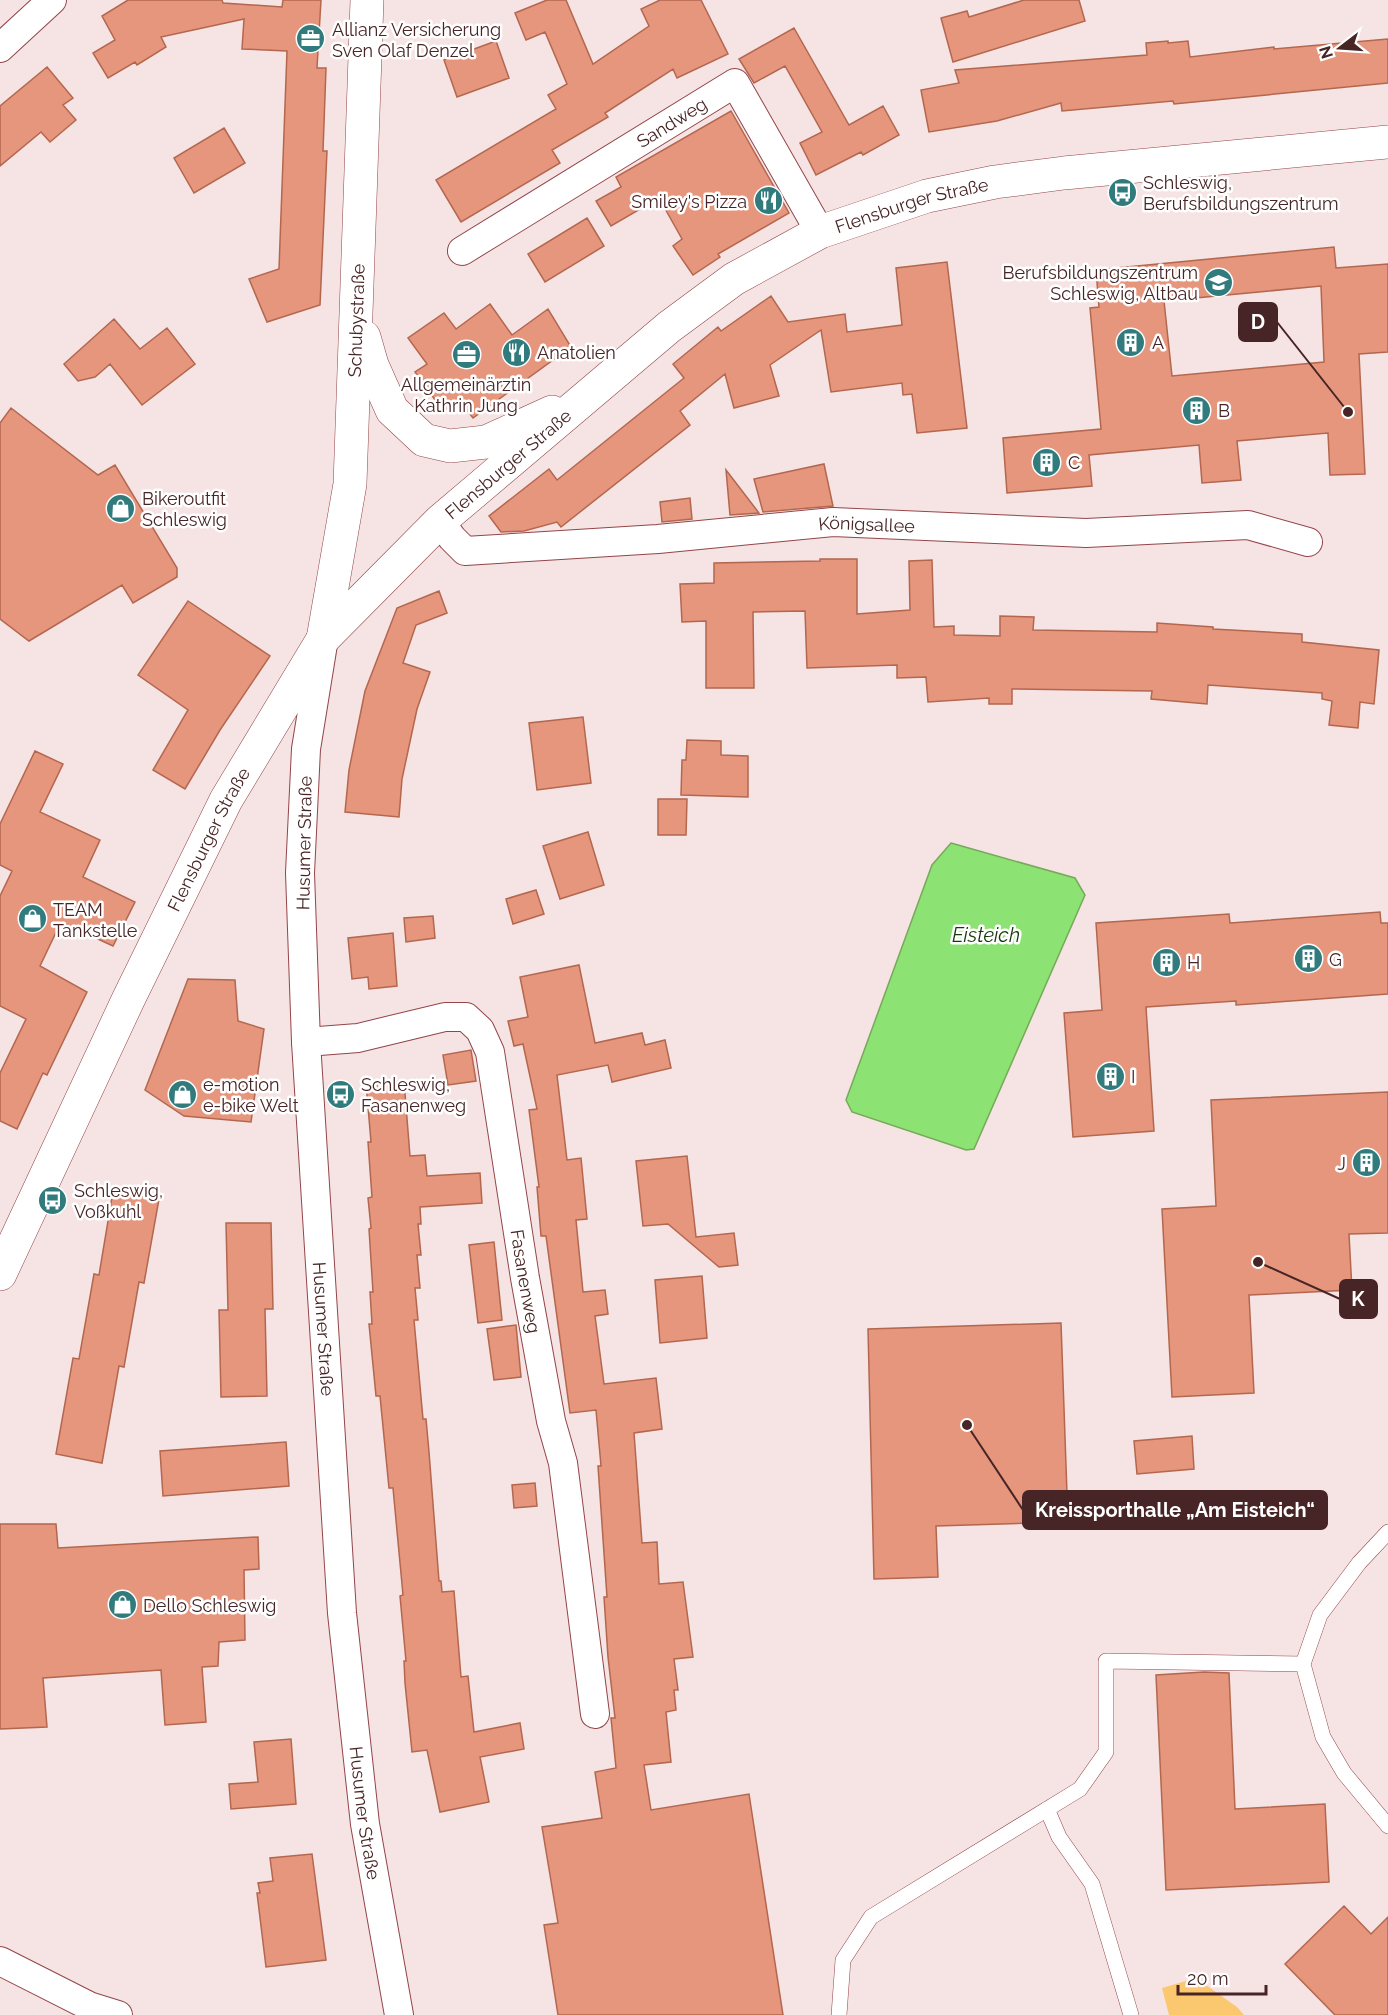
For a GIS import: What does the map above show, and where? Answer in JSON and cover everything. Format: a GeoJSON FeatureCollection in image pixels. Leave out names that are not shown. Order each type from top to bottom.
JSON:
{"type":"FeatureCollection","features":[{"type":"Feature","properties":{"kind":"street"},"geometry":{"type":"LineString","coordinates":[[0,48],[52,0]]}},
{"type":"Feature","properties":{"kind":"street","name":"Schubystraße"},"geometry":{"type":"LineString","coordinates":[[323,639],[351,484],[367,0]]}},
{"type":"Feature","properties":{"kind":"street","name":"Sandweg"},"geometry":{"type":"LineString","coordinates":[[462,251],[735,83],[820,232]]}},
{"type":"Feature","properties":{"kind":"street","name":"Flensburger Straße"},"geometry":{"type":"LineString","coordinates":[[0,1274],[161,930],[226,800],[323,639],[440,521],[669,327],[734,279],[820,232],[927,196],[995,182],[1116,167],[1388,142]]}},
{"type":"Feature","properties":{"kind":"street"},"geometry":{"type":"LineString","coordinates":[[357,313],[372,365],[392,410],[424,440],[450,446],[486,442],[587,396]]}},
{"type":"Feature","properties":{"kind":"street","name":"Königsallee"},"geometry":{"type":"LineString","coordinates":[[440,521],[465,551],[658,539],[833,522],[1086,533],[1248,525],[1308,542]]}},
{"type":"Feature","properties":{"kind":"street","name":"Husumer Straße"},"geometry":{"type":"LineString","coordinates":[[323,639],[306,749],[301,861],[306,1042],[342,1613],[365,1824],[399,2015]]}},
{"type":"Feature","properties":{"kind":"street","name":"Fasanenweg"},"geometry":{"type":"LineString","coordinates":[[306,1042],[358,1038],[445,1017],[466,1017],[480,1030],[490,1052],[550,1421],[563,1463],[595,1714]]}},
{"type":"Feature","properties":{"kind":"street"},"geometry":{"type":"LineString","coordinates":[[0,1961],[89,2006],[118,2015]]}},
{"type":"Feature","properties":{"kind":"lane"},"geometry":{"type":"LineString","coordinates":[[1388,1532],[1359,1563],[1320,1615],[1303,1664],[1323,1737],[1344,1773],[1388,1826]]}},
{"type":"Feature","properties":{"kind":"lane"},"geometry":{"type":"LineString","coordinates":[[839,2015],[843,1960],[871,1917],[1080,1789],[1106,1752],[1106,1661],[1303,1664]]}},
{"type":"Feature","properties":{"kind":"lane"},"geometry":{"type":"LineString","coordinates":[[1047,1809],[1059,1837],[1092,1884],[1131,2015]]}},
{"type":"Feature","properties":{"kind":"shaded area"},"geometry":{"type":"Polygon","coordinates":[[[1196,1978],[1237,2007],[1244,2015],[1169,2015],[1162,1988],[1196,1978]]]}},
{"type":"Feature","properties":{"kind":"water","name":"Eisteich"},"geometry":{"type":"Polygon","coordinates":[[[951,843],[1075,878],[1085,895],[974,1149],[966,1150],[852,1112],[846,1100],[932,865],[951,843]]]}},
{"type":"Feature","properties":{"kind":"building"},"geometry":{"type":"Polygon","coordinates":[[[128,0],[222,0],[223,3],[282,7],[283,0],[321,0],[317,68],[326,68],[323,151],[327,151],[320,305],[267,322],[249,279],[279,269],[287,51],[242,49],[244,19],[161,37],[166,47],[137,65],[135,62],[108,78],[93,53],[115,40],[102,16],[128,0]]]}},
{"type":"Feature","properties":{"kind":"building"},"geometry":{"type":"Polygon","coordinates":[[[547,0],[566,0],[593,64],[649,26],[641,9],[660,0],[701,0],[728,54],[677,78],[673,69],[605,113],[608,117],[552,150],[560,163],[461,222],[436,180],[556,109],[548,95],[567,84],[545,32],[526,40],[515,13],[547,0]]]}},
{"type":"Feature","properties":{"kind":"building"},"geometry":{"type":"Polygon","coordinates":[[[1024,0],[1079,0],[1085,21],[953,62],[941,18],[967,11],[969,17],[1024,0]]]}},
{"type":"Feature","properties":{"kind":"building"},"geometry":{"type":"Polygon","coordinates":[[[794,28],[849,125],[883,106],[899,135],[863,155],[861,152],[816,175],[800,143],[822,132],[785,66],[754,83],[739,59],[794,28]]]}},
{"type":"Feature","properties":{"kind":"building"},"geometry":{"type":"Polygon","coordinates":[[[1388,39],[1388,83],[1174,104],[1173,101],[1062,111],[1061,103],[997,121],[929,132],[921,90],[959,83],[955,70],[1147,55],[1146,43],[1188,41],[1190,57],[1274,47],[1274,49],[1388,39]]]}},
{"type":"Feature","properties":{"kind":"building"},"geometry":{"type":"Polygon","coordinates":[[[496,41],[509,78],[457,97],[444,60],[496,41]]]}},
{"type":"Feature","properties":{"kind":"building"},"geometry":{"type":"Polygon","coordinates":[[[47,67],[73,98],[63,105],[76,120],[50,142],[41,132],[0,166],[0,106],[47,67]]]}},
{"type":"Feature","properties":{"kind":"building"},"geometry":{"type":"Polygon","coordinates":[[[731,111],[789,213],[718,254],[720,257],[693,275],[673,246],[682,239],[659,198],[611,226],[596,201],[621,187],[616,177],[731,111]]]}},
{"type":"Feature","properties":{"kind":"building"},"geometry":{"type":"Polygon","coordinates":[[[224,128],[245,163],[194,193],[174,158],[224,128]]]}},
{"type":"Feature","properties":{"kind":"building"},"geometry":{"type":"Polygon","coordinates":[[[587,218],[604,246],[545,282],[528,254],[587,218]]]}},
{"type":"Feature","properties":{"kind":"building"},"geometry":{"type":"Polygon","coordinates":[[[1334,247],[1336,268],[1388,264],[1388,352],[1359,354],[1365,474],[1330,475],[1328,433],[1237,441],[1241,480],[1202,483],[1199,445],[1089,455],[1092,486],[1007,493],[1003,438],[1101,429],[1090,308],[1099,307],[1096,270],[1334,247]],[[1321,286],[1164,301],[1172,376],[1324,362],[1321,286]]]}},
{"type":"Feature","properties":{"kind":"building"},"geometry":{"type":"Polygon","coordinates":[[[947,262],[967,428],[917,433],[912,394],[903,395],[902,383],[831,392],[821,330],[770,365],[779,396],[734,408],[725,374],[680,411],[690,425],[561,527],[557,522],[524,531],[501,532],[489,516],[549,469],[557,480],[684,378],[673,364],[718,327],[721,331],[771,296],[788,322],[845,314],[847,332],[902,325],[896,268],[947,262]]]}},
{"type":"Feature","properties":{"kind":"building"},"geometry":{"type":"Polygon","coordinates":[[[490,304],[512,335],[548,309],[571,347],[473,418],[459,400],[443,411],[415,372],[427,364],[408,338],[444,313],[456,329],[490,304]]]}},
{"type":"Feature","properties":{"kind":"building"},"geometry":{"type":"Polygon","coordinates":[[[114,319],[140,349],[167,328],[195,364],[142,405],[110,364],[95,377],[78,381],[64,364],[114,319]]]}},
{"type":"Feature","properties":{"kind":"building"},"geometry":{"type":"Polygon","coordinates":[[[11,408],[98,475],[115,465],[177,568],[177,577],[133,603],[122,585],[29,641],[0,619],[0,423],[11,408]]]}},
{"type":"Feature","properties":{"kind":"building"},"geometry":{"type":"Polygon","coordinates":[[[824,464],[833,506],[763,512],[754,479],[824,464]]]}},
{"type":"Feature","properties":{"kind":"building"},"geometry":{"type":"Polygon","coordinates":[[[726,470],[759,513],[730,515],[726,470]]]}},
{"type":"Feature","properties":{"kind":"building"},"geometry":{"type":"Polygon","coordinates":[[[690,498],[692,519],[662,522],[660,502],[690,498]]]}},
{"type":"Feature","properties":{"kind":"building"},"geometry":{"type":"Polygon","coordinates":[[[820,559],[857,559],[857,614],[910,610],[909,561],[932,560],[934,627],[954,626],[954,635],[1000,636],[1000,616],[1034,617],[1033,630],[1157,632],[1157,623],[1302,634],[1302,642],[1379,650],[1374,704],[1360,702],[1358,728],[1329,725],[1332,701],[1322,699],[1322,693],[1208,685],[1207,704],[1151,699],[1152,691],[1012,689],[1012,704],[989,704],[989,698],[928,702],[926,677],[897,678],[897,665],[807,668],[805,611],[753,612],[754,688],[706,688],[706,621],[682,622],[680,584],[714,583],[714,563],[820,561],[820,559]]]}},
{"type":"Feature","properties":{"kind":"building"},"geometry":{"type":"Polygon","coordinates":[[[439,591],[447,613],[416,625],[403,663],[430,672],[417,709],[402,779],[399,817],[345,812],[349,770],[365,691],[397,608],[439,591]]]}},
{"type":"Feature","properties":{"kind":"building"},"geometry":{"type":"Polygon","coordinates":[[[188,601],[270,656],[220,730],[185,789],[153,770],[188,710],[138,675],[188,601]]]}},
{"type":"Feature","properties":{"kind":"building"},"geometry":{"type":"Polygon","coordinates":[[[583,717],[591,783],[537,790],[529,723],[583,717]]]}},
{"type":"Feature","properties":{"kind":"building"},"geometry":{"type":"Polygon","coordinates":[[[687,740],[721,741],[721,755],[748,756],[748,797],[681,795],[682,760],[686,760],[687,740]]]}},
{"type":"Feature","properties":{"kind":"building"},"geometry":{"type":"Polygon","coordinates":[[[35,751],[63,764],[40,812],[100,840],[83,877],[135,902],[113,946],[61,922],[40,966],[87,992],[47,1075],[43,1073],[17,1129],[0,1121],[0,1073],[26,1019],[0,1006],[0,896],[12,871],[0,865],[0,824],[35,751]]]}},
{"type":"Feature","properties":{"kind":"building"},"geometry":{"type":"Polygon","coordinates":[[[658,799],[687,799],[686,835],[658,835],[658,799]]]}},
{"type":"Feature","properties":{"kind":"building"},"geometry":{"type":"Polygon","coordinates":[[[588,832],[604,885],[560,899],[543,846],[588,832]]]}},
{"type":"Feature","properties":{"kind":"building"},"geometry":{"type":"Polygon","coordinates":[[[536,890],[544,914],[513,924],[506,899],[536,890]]]}},
{"type":"Feature","properties":{"kind":"building"},"geometry":{"type":"Polygon","coordinates":[[[1380,912],[1381,923],[1388,923],[1388,994],[1236,1005],[1236,1001],[1146,1007],[1154,1131],[1073,1137],[1064,1013],[1102,1010],[1096,923],[1229,914],[1230,923],[1380,912]]]}},
{"type":"Feature","properties":{"kind":"building"},"geometry":{"type":"Polygon","coordinates":[[[433,916],[435,938],[406,942],[404,918],[433,916]]]}},
{"type":"Feature","properties":{"kind":"building"},"geometry":{"type":"Polygon","coordinates":[[[393,933],[397,986],[369,989],[368,977],[352,979],[348,938],[393,933]]]}},
{"type":"Feature","properties":{"kind":"building"},"geometry":{"type":"Polygon","coordinates":[[[579,965],[595,1043],[642,1033],[645,1045],[665,1040],[671,1068],[612,1082],[608,1065],[557,1075],[567,1160],[581,1158],[587,1219],[576,1220],[583,1292],[605,1290],[608,1314],[595,1316],[604,1384],[656,1378],[662,1429],[634,1433],[642,1543],[657,1542],[659,1584],[683,1582],[693,1657],[674,1659],[678,1690],[674,1690],[676,1710],[666,1712],[671,1762],[644,1765],[651,1810],[749,1794],[783,2015],[558,2015],[544,1925],[558,1923],[542,1827],[602,1818],[595,1772],[616,1768],[611,1718],[615,1718],[604,1597],[607,1597],[596,1410],[570,1413],[546,1236],[541,1236],[537,1187],[539,1187],[529,1110],[537,1109],[523,1044],[514,1046],[508,1021],[528,1017],[520,977],[579,965]]]}},
{"type":"Feature","properties":{"kind":"building"},"geometry":{"type":"Polygon","coordinates":[[[188,979],[235,980],[238,1021],[264,1029],[251,1122],[184,1116],[145,1090],[188,979]]]}},
{"type":"Feature","properties":{"kind":"building"},"geometry":{"type":"Polygon","coordinates":[[[471,1050],[476,1081],[448,1085],[443,1055],[471,1050]]]}},
{"type":"Feature","properties":{"kind":"building"},"geometry":{"type":"Polygon","coordinates":[[[404,1081],[410,1156],[425,1155],[427,1176],[480,1173],[482,1203],[420,1207],[421,1224],[418,1224],[421,1255],[417,1255],[420,1288],[415,1288],[418,1320],[414,1320],[423,1419],[426,1419],[439,1581],[441,1581],[442,1592],[454,1591],[461,1677],[468,1676],[474,1732],[520,1723],[524,1749],[480,1757],[489,1802],[440,1812],[427,1750],[412,1752],[400,1596],[403,1595],[393,1488],[389,1488],[380,1396],[376,1396],[369,1324],[372,1324],[370,1292],[373,1292],[368,1198],[372,1197],[368,1142],[371,1142],[366,1083],[404,1081]]]}},
{"type":"Feature","properties":{"kind":"building"},"geometry":{"type":"Polygon","coordinates":[[[1388,1092],[1388,1233],[1349,1234],[1352,1290],[1249,1295],[1254,1393],[1172,1397],[1162,1209],[1216,1206],[1211,1100],[1388,1092]]]}},
{"type":"Feature","properties":{"kind":"building"},"geometry":{"type":"Polygon","coordinates":[[[687,1156],[696,1237],[734,1233],[738,1265],[719,1267],[668,1224],[643,1226],[636,1161],[687,1156]]]}},
{"type":"Feature","properties":{"kind":"building"},"geometry":{"type":"Polygon","coordinates":[[[113,1191],[159,1199],[144,1283],[139,1282],[124,1367],[119,1366],[102,1463],[56,1454],[73,1358],[79,1359],[94,1274],[99,1275],[113,1191]]]}},
{"type":"Feature","properties":{"kind":"building"},"geometry":{"type":"Polygon","coordinates":[[[226,1223],[271,1223],[273,1309],[265,1309],[267,1396],[221,1397],[219,1310],[228,1310],[226,1223]]]}},
{"type":"Feature","properties":{"kind":"building"},"geometry":{"type":"Polygon","coordinates":[[[494,1242],[502,1320],[478,1323],[469,1245],[494,1242]]]}},
{"type":"Feature","properties":{"kind":"building"},"geometry":{"type":"Polygon","coordinates":[[[702,1276],[707,1338],[660,1343],[655,1280],[702,1276]]]}},
{"type":"Feature","properties":{"kind":"building"},"geometry":{"type":"Polygon","coordinates":[[[1061,1323],[1068,1522],[936,1526],[938,1577],[874,1579],[868,1329],[1061,1323]]]}},
{"type":"Feature","properties":{"kind":"building"},"geometry":{"type":"Polygon","coordinates":[[[516,1325],[521,1377],[494,1380],[487,1329],[516,1325]]]}},
{"type":"Feature","properties":{"kind":"building"},"geometry":{"type":"Polygon","coordinates":[[[1192,1436],[1194,1469],[1137,1474],[1134,1441],[1192,1436]]]}},
{"type":"Feature","properties":{"kind":"building"},"geometry":{"type":"Polygon","coordinates":[[[286,1442],[289,1486],[163,1496],[160,1451],[286,1442]]]}},
{"type":"Feature","properties":{"kind":"building"},"geometry":{"type":"Polygon","coordinates":[[[535,1483],[537,1506],[514,1508],[512,1485],[535,1483]]]}},
{"type":"Feature","properties":{"kind":"building","name":"Dello Schleswig"},"geometry":{"type":"Polygon","coordinates":[[[0,1524],[56,1524],[58,1548],[258,1537],[259,1569],[244,1570],[245,1640],[219,1642],[218,1666],[202,1667],[206,1722],[165,1725],[161,1670],[43,1678],[47,1727],[0,1729],[0,1524]]]}},
{"type":"Feature","properties":{"kind":"building"},"geometry":{"type":"Polygon","coordinates":[[[1229,1673],[1235,1809],[1325,1804],[1329,1882],[1166,1890],[1156,1675],[1229,1673]]]}},
{"type":"Feature","properties":{"kind":"building"},"geometry":{"type":"Polygon","coordinates":[[[291,1739],[296,1804],[231,1809],[229,1784],[258,1782],[254,1742],[291,1739]]]}},
{"type":"Feature","properties":{"kind":"building"},"geometry":{"type":"Polygon","coordinates":[[[312,1854],[326,1960],[266,1967],[257,1893],[260,1893],[258,1883],[273,1881],[270,1858],[312,1854]]]}},
{"type":"Feature","properties":{"kind":"building"},"geometry":{"type":"Polygon","coordinates":[[[1344,1906],[1371,1934],[1388,1917],[1388,2015],[1335,2015],[1285,1964],[1344,1906]]]}},
{"type":"Feature","properties":{"kind":"place","name":"Allianz Versicherung Sven Olaf Denzel"},"geometry":{"type":"Point","coordinates":[311,39]}},
{"type":"Feature","properties":{"kind":"place","name":"Schleswig, Berufsbildungszentrum"},"geometry":{"type":"Point","coordinates":[1122,192]}},
{"type":"Feature","properties":{"kind":"place","name":"Smiley's Pizza"},"geometry":{"type":"Point","coordinates":[768,201]}},
{"type":"Feature","properties":{"kind":"place","name":"Berufsbildungszentrum Schleswig, Altbau"},"geometry":{"type":"Point","coordinates":[1219,282]}},
{"type":"Feature","properties":{"kind":"place","name":"A"},"geometry":{"type":"Point","coordinates":[1131,342]}},
{"type":"Feature","properties":{"kind":"place","name":"Anatolien"},"geometry":{"type":"Point","coordinates":[516,352]}},
{"type":"Feature","properties":{"kind":"place","name":"Allgemeinärztin Kathrin Jung"},"geometry":{"type":"Point","coordinates":[466,355]}},
{"type":"Feature","properties":{"kind":"place","name":"B"},"geometry":{"type":"Point","coordinates":[1197,410]}},
{"type":"Feature","properties":{"kind":"place","name":"D"},"geometry":{"type":"Point","coordinates":[1348,412]}},
{"type":"Feature","properties":{"kind":"place","name":"C"},"geometry":{"type":"Point","coordinates":[1047,462]}},
{"type":"Feature","properties":{"kind":"place","name":"Bikeroutfit Schleswig"},"geometry":{"type":"Point","coordinates":[121,508]}},
{"type":"Feature","properties":{"kind":"place","name":"TEAM Tankstelle"},"geometry":{"type":"Point","coordinates":[32,919]}},
{"type":"Feature","properties":{"kind":"place","name":"G"},"geometry":{"type":"Point","coordinates":[1308,959]}},
{"type":"Feature","properties":{"kind":"place","name":"H"},"geometry":{"type":"Point","coordinates":[1166,962]}},
{"type":"Feature","properties":{"kind":"place","name":"I"},"geometry":{"type":"Point","coordinates":[1110,1076]}},
{"type":"Feature","properties":{"kind":"place","name":"e-motion e-bike Welt"},"geometry":{"type":"Point","coordinates":[182,1094]}},
{"type":"Feature","properties":{"kind":"place","name":"Schleswig, Fasanenweg"},"geometry":{"type":"Point","coordinates":[340,1094]}},
{"type":"Feature","properties":{"kind":"place","name":"J"},"geometry":{"type":"Point","coordinates":[1367,1163]}},
{"type":"Feature","properties":{"kind":"place","name":"Schleswig, Voßkuhl"},"geometry":{"type":"Point","coordinates":[53,1200]}},
{"type":"Feature","properties":{"kind":"place","name":"K"},"geometry":{"type":"Point","coordinates":[1258,1262]}},
{"type":"Feature","properties":{"kind":"place","name":"Kreissporthalle „Am Eisteich“"},"geometry":{"type":"Point","coordinates":[967,1425]}},
{"type":"Feature","properties":{"kind":"place","name":"Dello Schleswig"},"geometry":{"type":"Point","coordinates":[122,1605]}}]}
